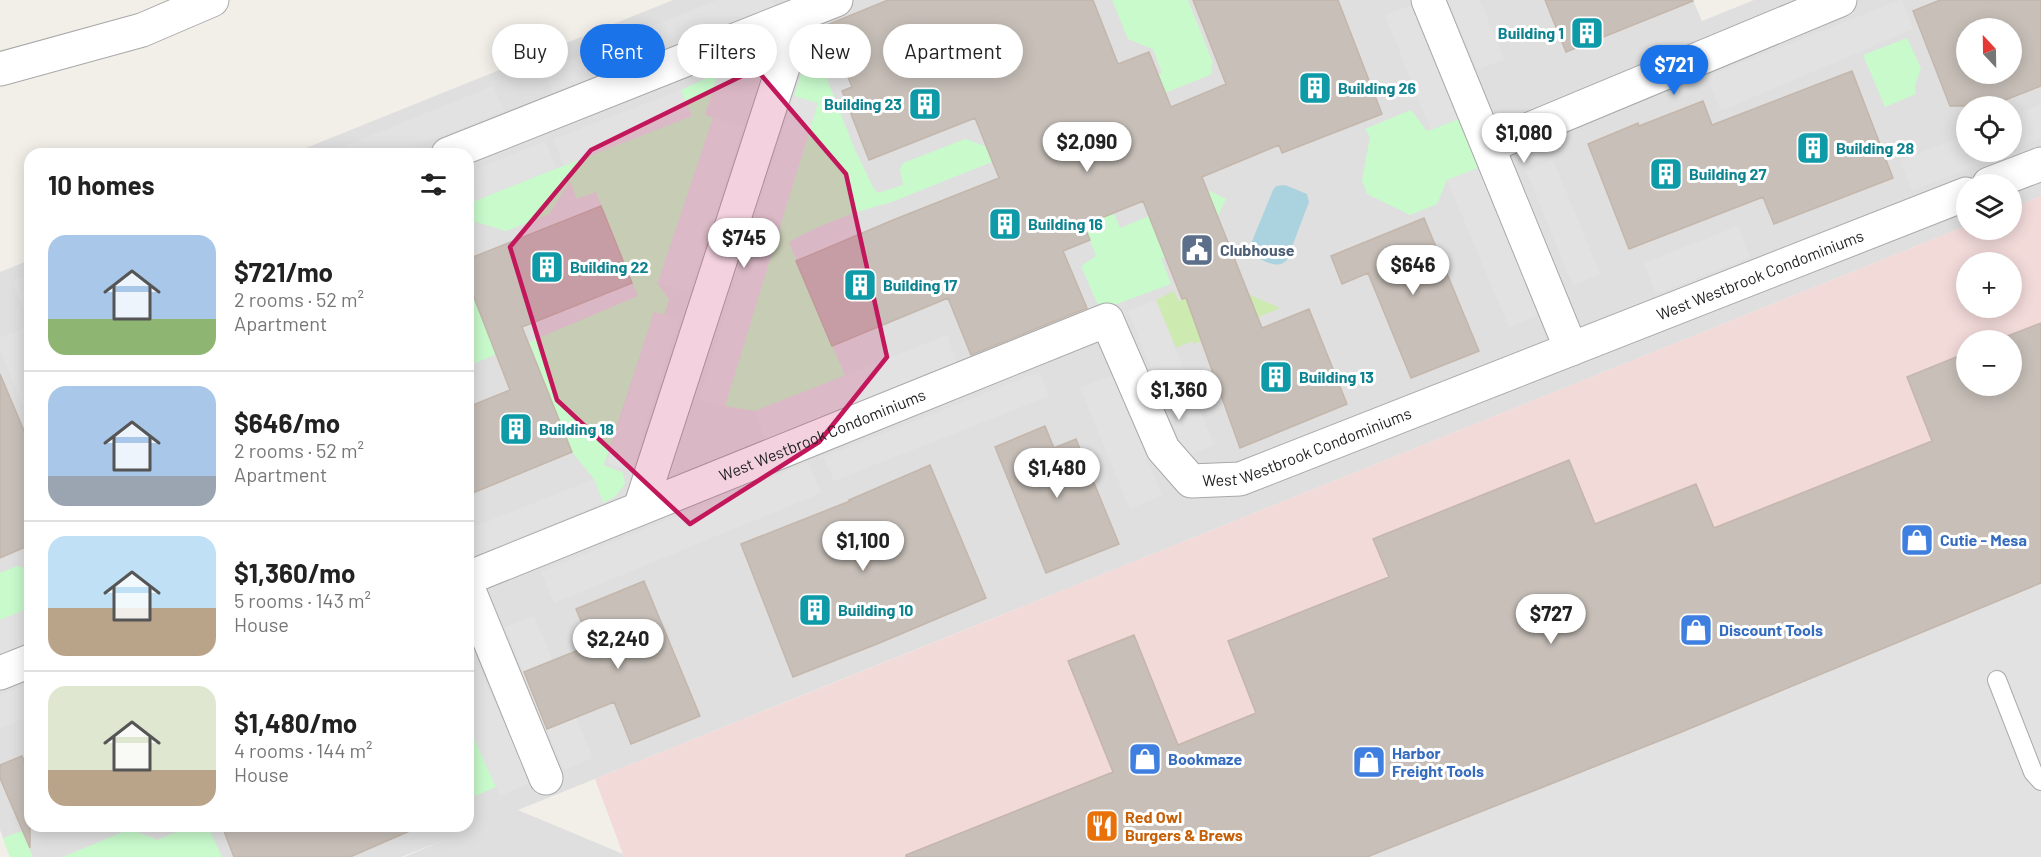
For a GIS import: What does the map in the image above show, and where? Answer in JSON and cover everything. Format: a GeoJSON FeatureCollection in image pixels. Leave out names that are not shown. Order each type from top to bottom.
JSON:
{"type":"FeatureCollection","features":[{"type":"Feature","properties":{"kind":"street"},"geometry":{"type":"LineString","coordinates":[[0,69],[142,30],[212,0]]}},
{"type":"Feature","properties":{"kind":"street"},"geometry":{"type":"LineString","coordinates":[[463,148],[836,0]]}},
{"type":"Feature","properties":{"kind":"street"},"geometry":{"type":"LineString","coordinates":[[1428,0],[1571,349]]}},
{"type":"Feature","properties":{"kind":"street"},"geometry":{"type":"LineString","coordinates":[[1489,146],[1840,0]]}},
{"type":"Feature","properties":{"kind":"street"},"geometry":{"type":"LineString","coordinates":[[640,508],[800,15]]}},
{"type":"Feature","properties":{"kind":"street"},"geometry":{"type":"LineString","coordinates":[[2015,174],[2041,164]]}},
{"type":"Feature","properties":{"kind":"street","name":"West Westbrook Condominiums"},"geometry":{"type":"LineString","coordinates":[[474,576],[1107,320],[1163,449],[1191,481],[1240,479],[1956,198]]}},
{"type":"Feature","properties":{"kind":"street"},"geometry":{"type":"LineString","coordinates":[[474,603],[546,778]]}},
{"type":"Feature","properties":{"kind":"street"},"geometry":{"type":"LineString","coordinates":[[0,673],[24,663]]}},
{"type":"Feature","properties":{"kind":"lane"},"geometry":{"type":"LineString","coordinates":[[1997,680],[2033,772],[2041,781]]}},
{"type":"Feature","properties":{"kind":"highlighted area"},"geometry":{"type":"Polygon","coordinates":[[[756,69],[846,174],[887,357],[819,442],[690,524],[557,400],[510,247],[591,150],[756,69]]]}},
{"type":"Feature","properties":{"kind":"shaded area"},"geometry":{"type":"Polygon","coordinates":[[[673,0],[1693,0],[1702,21],[1754,0],[2041,0],[2041,196],[2022,204],[2022,174],[1956,174],[1956,230],[518,810],[623,854],[624,857],[404,857],[447,839],[401,857],[10,857],[0,830],[0,272],[24,262],[24,832],[474,832],[474,148],[306,148],[492,73],[492,78],[568,78],[568,42],[580,37],[580,78],[665,78],[665,24],[613,24],[673,0]]]}},
{"type":"Feature","properties":{"kind":"shaded area"},"geometry":{"type":"Polygon","coordinates":[[[717,0],[773,0],[776,7],[734,24],[677,24],[677,47],[665,52],[665,24],[658,24],[717,0]]]}},
{"type":"Feature","properties":{"kind":"shaded area"},"geometry":{"type":"Polygon","coordinates":[[[1448,0],[1480,0],[1504,59],[1477,70],[1448,0]]]}},
{"type":"Feature","properties":{"kind":"shaded area"},"geometry":{"type":"Polygon","coordinates":[[[1902,0],[1913,29],[1721,111],[1707,77],[1902,0]]]}},
{"type":"Feature","properties":{"kind":"shaded area"},"geometry":{"type":"Polygon","coordinates":[[[1412,5],[1458,119],[1431,130],[1385,15],[1412,5]]]}},
{"type":"Feature","properties":{"kind":"shaded area"},"geometry":{"type":"Polygon","coordinates":[[[580,55],[580,78],[599,78],[554,96],[547,78],[568,78],[568,60],[580,55]]]}},
{"type":"Feature","properties":{"kind":"shaded area"},"geometry":{"type":"Polygon","coordinates":[[[493,86],[504,111],[411,148],[340,148],[493,86]]]}},
{"type":"Feature","properties":{"kind":"shaded area"},"geometry":{"type":"Polygon","coordinates":[[[681,90],[692,116],[564,166],[553,139],[681,90]]]}},
{"type":"Feature","properties":{"kind":"shaded area"},"geometry":{"type":"Polygon","coordinates":[[[794,96],[818,103],[725,406],[699,399],[794,96]]]}},
{"type":"Feature","properties":{"kind":"shaded area"},"geometry":{"type":"Polygon","coordinates":[[[2041,104],[2041,138],[2022,146],[2022,112],[2041,104]]]}},
{"type":"Feature","properties":{"kind":"shaded area"},"geometry":{"type":"Polygon","coordinates":[[[713,118],[743,127],[689,292],[658,283],[713,118]]]}},
{"type":"Feature","properties":{"kind":"shaded area"},"geometry":{"type":"Polygon","coordinates":[[[1956,138],[1956,162],[1984,162],[1912,191],[1900,161],[1956,138]]]}},
{"type":"Feature","properties":{"kind":"shaded area"},"geometry":{"type":"Polygon","coordinates":[[[545,141],[556,168],[474,202],[474,170],[545,141]]]}},
{"type":"Feature","properties":{"kind":"shaded area"},"geometry":{"type":"Polygon","coordinates":[[[1553,160],[1600,274],[1573,286],[1526,171],[1553,160]]]}},
{"type":"Feature","properties":{"kind":"shaded area"},"geometry":{"type":"Polygon","coordinates":[[[1478,168],[1539,315],[1509,327],[1447,180],[1478,168]]]}},
{"type":"Feature","properties":{"kind":"shaded area"},"geometry":{"type":"Polygon","coordinates":[[[2041,196],[2041,857],[624,857],[595,779],[1956,230],[1956,240],[2022,240],[2022,204],[2041,196]]]}},
{"type":"Feature","properties":{"kind":"shaded area"},"geometry":{"type":"Polygon","coordinates":[[[1738,226],[1750,257],[1656,294],[1644,263],[1738,226]]]}},
{"type":"Feature","properties":{"kind":"shaded area"},"geometry":{"type":"Polygon","coordinates":[[[24,276],[24,308],[23,308],[12,281],[24,276]]]}},
{"type":"Feature","properties":{"kind":"shaded area"},"geometry":{"type":"Polygon","coordinates":[[[1156,300],[1214,445],[1186,457],[1128,311],[1156,300]]]}},
{"type":"Feature","properties":{"kind":"shaded area"},"geometry":{"type":"Polygon","coordinates":[[[654,312],[679,320],[631,471],[607,463],[654,312]]]}},
{"type":"Feature","properties":{"kind":"shaded area"},"geometry":{"type":"Polygon","coordinates":[[[24,328],[24,409],[0,349],[0,338],[24,328]]]}},
{"type":"Feature","properties":{"kind":"shaded area"},"geometry":{"type":"Polygon","coordinates":[[[947,335],[957,364],[766,440],[755,411],[947,335]]]}},
{"type":"Feature","properties":{"kind":"shaded area"},"geometry":{"type":"Polygon","coordinates":[[[1039,372],[1049,396],[834,481],[824,457],[1039,372]]]}},
{"type":"Feature","properties":{"kind":"shaded area"},"geometry":{"type":"Polygon","coordinates":[[[1112,375],[1162,495],[1130,509],[1080,388],[1112,375]]]}},
{"type":"Feature","properties":{"kind":"shaded area"},"geometry":{"type":"Polygon","coordinates":[[[808,462],[821,493],[554,603],[541,572],[808,462]]]}},
{"type":"Feature","properties":{"kind":"shaded area"},"geometry":{"type":"Polygon","coordinates":[[[594,479],[603,503],[474,556],[474,527],[594,479]]]}},
{"type":"Feature","properties":{"kind":"shaded area"},"geometry":{"type":"Polygon","coordinates":[[[2041,583],[2041,857],[1364,857],[2041,583]]]}},
{"type":"Feature","properties":{"kind":"shaded area"},"geometry":{"type":"Polygon","coordinates":[[[24,610],[24,644],[0,654],[0,620],[24,610]]]}},
{"type":"Feature","properties":{"kind":"shaded area"},"geometry":{"type":"Polygon","coordinates":[[[534,616],[593,758],[564,770],[505,627],[534,616]]]}},
{"type":"Feature","properties":{"kind":"shaded area"},"geometry":{"type":"Polygon","coordinates":[[[474,656],[532,782],[500,796],[474,738],[474,656]]]}},
{"type":"Feature","properties":{"kind":"shaded area"},"geometry":{"type":"Polygon","coordinates":[[[24,685],[24,719],[0,729],[0,695],[24,685]]]}},
{"type":"Feature","properties":{"kind":"green space"},"geometry":{"type":"Polygon","coordinates":[[[958,0],[972,0],[980,20],[990,24],[971,24],[908,24],[953,6],[958,0]]]}},
{"type":"Feature","properties":{"kind":"green space"},"geometry":{"type":"Polygon","coordinates":[[[1112,0],[1188,0],[1213,63],[1212,74],[1096,121],[1102,134],[1085,142],[1120,228],[1210,191],[1226,199],[1218,216],[1159,239],[1168,260],[1161,257],[1171,284],[1100,310],[1081,266],[1096,256],[1049,139],[889,203],[838,219],[789,242],[845,376],[755,411],[725,406],[817,104],[794,96],[800,78],[830,78],[827,79],[855,150],[878,193],[903,185],[900,169],[903,163],[965,139],[988,147],[1016,137],[993,78],[1023,78],[1023,70],[1044,120],[1162,73],[1153,49],[1128,39],[1112,0]]]}},
{"type":"Feature","properties":{"kind":"green space"},"geometry":{"type":"Polygon","coordinates":[[[883,34],[883,58],[871,62],[871,39],[883,34]]]}},
{"type":"Feature","properties":{"kind":"green space"},"geometry":{"type":"Polygon","coordinates":[[[1907,38],[1921,68],[1915,86],[1916,94],[1885,107],[1863,55],[1907,38]]]}},
{"type":"Feature","properties":{"kind":"green space"},"geometry":{"type":"Polygon","coordinates":[[[707,78],[716,78],[705,115],[713,118],[657,285],[669,300],[664,315],[654,312],[604,465],[623,473],[625,484],[615,497],[603,503],[594,479],[572,452],[529,342],[638,296],[596,192],[577,199],[570,181],[549,214],[506,231],[474,223],[474,201],[691,116],[681,90],[707,78]]]}},
{"type":"Feature","properties":{"kind":"green space"},"geometry":{"type":"Polygon","coordinates":[[[1411,110],[1427,131],[1458,119],[1478,168],[1447,180],[1437,204],[1410,215],[1367,194],[1362,180],[1370,137],[1365,129],[1411,110]]]}},
{"type":"Feature","properties":{"kind":"green space"},"geometry":{"type":"Polygon","coordinates":[[[1223,283],[1280,308],[1194,344],[1193,341],[1176,348],[1156,300],[1174,291],[1179,301],[1223,283]]]}},
{"type":"Feature","properties":{"kind":"green space"},"geometry":{"type":"Polygon","coordinates":[[[474,297],[497,354],[474,364],[474,297]]]}},
{"type":"Feature","properties":{"kind":"green space"},"geometry":{"type":"Polygon","coordinates":[[[17,566],[24,568],[24,610],[0,620],[0,573],[17,566]]]}},
{"type":"Feature","properties":{"kind":"green space"},"geometry":{"type":"Polygon","coordinates":[[[474,738],[496,787],[474,796],[474,738]]]}},
{"type":"Feature","properties":{"kind":"green space"},"geometry":{"type":"Polygon","coordinates":[[[22,831],[33,857],[10,857],[3,838],[22,831]]]}},
{"type":"Feature","properties":{"kind":"green space"},"geometry":{"type":"Polygon","coordinates":[[[123,832],[137,832],[157,840],[176,832],[210,832],[222,857],[63,857],[123,832]]]}},
{"type":"Feature","properties":{"kind":"water"},"geometry":{"type":"Polygon","coordinates":[[[1285,185],[1307,194],[1309,202],[1287,260],[1274,264],[1250,254],[1250,246],[1273,190],[1276,186],[1285,185]]]}},
{"type":"Feature","properties":{"kind":"building"},"geometry":{"type":"Polygon","coordinates":[[[888,0],[1093,0],[1118,64],[1149,52],[1171,107],[1226,84],[1193,0],[1338,0],[1382,114],[1282,153],[1279,145],[1202,177],[1262,328],[1309,309],[1347,404],[1240,448],[1186,298],[1182,299],[1143,201],[1084,225],[1090,240],[1063,251],[1087,308],[971,355],[948,298],[832,346],[796,261],[999,178],[975,118],[869,160],[842,91],[852,87],[848,78],[871,78],[871,24],[829,24],[888,0]]]}},
{"type":"Feature","properties":{"kind":"building","name":"Building 1"},"geometry":{"type":"Polygon","coordinates":[[[1545,0],[1692,0],[1693,1],[1566,52],[1545,0]]]}},
{"type":"Feature","properties":{"kind":"building"},"geometry":{"type":"Polygon","coordinates":[[[1940,0],[2041,0],[2041,86],[2016,96],[1956,96],[1956,106],[1950,106],[1913,11],[1940,0]]]}},
{"type":"Feature","properties":{"kind":"building"},"geometry":{"type":"Polygon","coordinates":[[[1852,71],[1893,178],[1774,224],[1763,197],[1629,249],[1588,144],[1638,123],[1639,126],[1703,101],[1712,125],[1852,71]]]}},
{"type":"Feature","properties":{"kind":"building"},"geometry":{"type":"Polygon","coordinates":[[[601,206],[632,283],[522,327],[572,452],[474,493],[474,405],[510,390],[474,297],[474,257],[601,206]]]}},
{"type":"Feature","properties":{"kind":"building"},"geometry":{"type":"Polygon","coordinates":[[[1424,218],[1479,351],[1411,378],[1368,273],[1342,284],[1331,256],[1424,218]]]}},
{"type":"Feature","properties":{"kind":"building"},"geometry":{"type":"Polygon","coordinates":[[[2041,323],[2041,583],[1679,733],[1367,857],[906,857],[906,855],[1113,772],[1068,661],[1134,635],[1178,745],[1256,713],[1228,641],[1389,577],[1373,539],[1569,460],[1595,524],[1696,484],[1714,528],[1932,441],[1907,377],[1956,357],[1956,396],[2022,396],[2022,330],[2041,323]]]}},
{"type":"Feature","properties":{"kind":"building"},"geometry":{"type":"Polygon","coordinates":[[[0,374],[24,431],[24,548],[0,558],[0,374]]]}},
{"type":"Feature","properties":{"kind":"building"},"geometry":{"type":"Polygon","coordinates":[[[1045,426],[1054,448],[1076,439],[1119,544],[1046,573],[995,447],[1045,426]]]}},
{"type":"Feature","properties":{"kind":"building"},"geometry":{"type":"Polygon","coordinates":[[[930,465],[986,598],[793,677],[741,544],[850,501],[930,465]]]}},
{"type":"Feature","properties":{"kind":"building"},"geometry":{"type":"Polygon","coordinates":[[[644,581],[700,716],[631,744],[614,702],[547,729],[524,672],[591,645],[576,609],[644,581]]]}},
{"type":"Feature","properties":{"kind":"building"},"geometry":{"type":"Polygon","coordinates":[[[22,756],[24,761],[24,832],[30,832],[30,848],[0,778],[0,765],[22,756]]]}},
{"type":"Feature","properties":{"kind":"building"},"geometry":{"type":"Polygon","coordinates":[[[224,832],[407,832],[350,857],[234,857],[224,832]]]}},
{"type":"Feature","properties":{"kind":"place","name":"Building 1"},"geometry":{"type":"Point","coordinates":[1587,33]}},
{"type":"Feature","properties":{"kind":"place","name":"Building 26"},"geometry":{"type":"Point","coordinates":[1315,88]}},
{"type":"Feature","properties":{"kind":"place","name":"Building 23"},"geometry":{"type":"Point","coordinates":[925,104]}},
{"type":"Feature","properties":{"kind":"place","name":"Building 28"},"geometry":{"type":"Point","coordinates":[1813,148]}},
{"type":"Feature","properties":{"kind":"place","name":"Building 27"},"geometry":{"type":"Point","coordinates":[1666,174]}},
{"type":"Feature","properties":{"kind":"place","name":"Building 16"},"geometry":{"type":"Point","coordinates":[1005,224]}},
{"type":"Feature","properties":{"kind":"place","name":"Clubhouse"},"geometry":{"type":"Point","coordinates":[1197,250]}},
{"type":"Feature","properties":{"kind":"place","name":"Building 22"},"geometry":{"type":"Point","coordinates":[547,267]}},
{"type":"Feature","properties":{"kind":"place","name":"Building 17"},"geometry":{"type":"Point","coordinates":[860,285]}},
{"type":"Feature","properties":{"kind":"place","name":"Building 13"},"geometry":{"type":"Point","coordinates":[1276,377]}},
{"type":"Feature","properties":{"kind":"place","name":"Building 18"},"geometry":{"type":"Point","coordinates":[516,429]}},
{"type":"Feature","properties":{"kind":"place","name":"Cutie - Mesa"},"geometry":{"type":"Point","coordinates":[1917,540]}},
{"type":"Feature","properties":{"kind":"place","name":"Building 10"},"geometry":{"type":"Point","coordinates":[815,610]}},
{"type":"Feature","properties":{"kind":"place","name":"Discount Tools"},"geometry":{"type":"Point","coordinates":[1696,630]}},
{"type":"Feature","properties":{"kind":"place","name":"Bookmaze"},"geometry":{"type":"Point","coordinates":[1145,759]}},
{"type":"Feature","properties":{"kind":"place","name":"Harbor Freight Tools"},"geometry":{"type":"Point","coordinates":[1369,762]}},
{"type":"Feature","properties":{"kind":"place","name":"Red Owl Burgers & Brews"},"geometry":{"type":"Point","coordinates":[1102,826]}}]}
